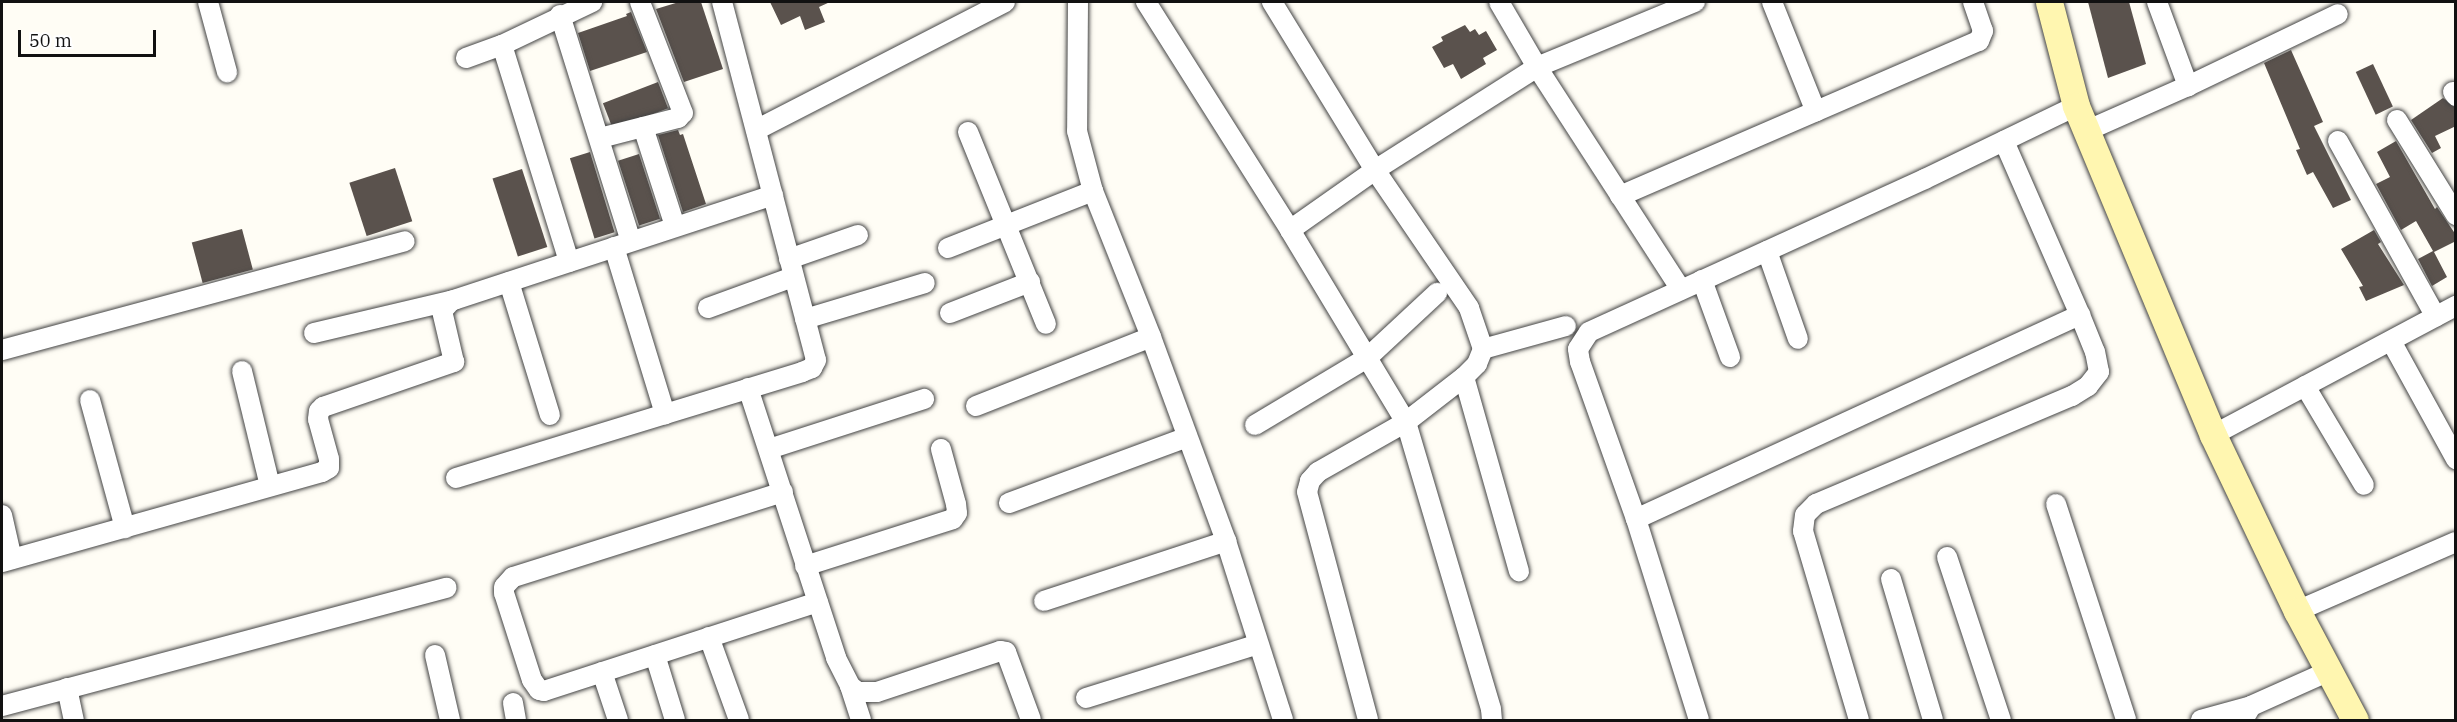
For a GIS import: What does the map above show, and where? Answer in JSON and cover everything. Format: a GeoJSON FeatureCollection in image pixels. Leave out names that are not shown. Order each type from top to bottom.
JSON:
{"type":"FeatureCollection","features":[{"type":"Feature","properties":{"kind":"main road"},"geometry":{"type":"LineString","coordinates":[[2049,2],[2076,106],[2213,435],[2327,672],[2355,720]]}},
{"type":"Feature","properties":{"kind":"street"},"geometry":{"type":"LineString","coordinates":[[208,2],[227,72]]}},
{"type":"Feature","properties":{"kind":"street"},"geometry":{"type":"LineString","coordinates":[[466,57],[502,45],[560,15],[592,2]]}},
{"type":"Feature","properties":{"kind":"street"},"geometry":{"type":"LineString","coordinates":[[600,138],[678,118],[683,113],[640,2]]}},
{"type":"Feature","properties":{"kind":"street"},"geometry":{"type":"LineString","coordinates":[[456,478],[812,368],[816,360],[722,2]]}},
{"type":"Feature","properties":{"kind":"street"},"geometry":{"type":"LineString","coordinates":[[756,130],[1005,2]]}},
{"type":"Feature","properties":{"kind":"street"},"geometry":{"type":"LineString","coordinates":[[1078,2],[1077,131],[1092,191],[1151,337],[1226,542],[1283,720]]}},
{"type":"Feature","properties":{"kind":"street"},"geometry":{"type":"LineString","coordinates":[[1146,2],[1290,230],[1406,422],[1492,720]]}},
{"type":"Feature","properties":{"kind":"street"},"geometry":{"type":"LineString","coordinates":[[1272,2],[1375,170],[1469,308],[1483,349],[1477,364],[1464,377],[1406,422],[1318,472],[1310,481],[1307,492],[1368,720]]}},
{"type":"Feature","properties":{"kind":"street"},"geometry":{"type":"LineString","coordinates":[[1499,2],[1537,67],[1681,290]]}},
{"type":"Feature","properties":{"kind":"street"},"geometry":{"type":"LineString","coordinates":[[1290,230],[1375,170],[1537,67],[1695,2]]}},
{"type":"Feature","properties":{"kind":"street"},"geometry":{"type":"LineString","coordinates":[[1772,2],[1816,112]]}},
{"type":"Feature","properties":{"kind":"street"},"geometry":{"type":"LineString","coordinates":[[1620,196],[1978,41],[1983,31],[1973,2]]}},
{"type":"Feature","properties":{"kind":"street"},"geometry":{"type":"LineString","coordinates":[[2157,2],[2188,86]]}},
{"type":"Feature","properties":{"kind":"street"},"geometry":{"type":"LineString","coordinates":[[2086,131],[2188,86],[2337,14]]}},
{"type":"Feature","properties":{"kind":"street"},"geometry":{"type":"LineString","coordinates":[[560,15],[600,138],[623,244],[665,414]]}},
{"type":"Feature","properties":{"kind":"street"},"geometry":{"type":"LineString","coordinates":[[502,45],[569,262]]}},
{"type":"Feature","properties":{"kind":"street"},"geometry":{"type":"LineString","coordinates":[[1699,720],[1636,519],[1580,362],[1578,349],[1589,332],[2076,106]]}},
{"type":"Feature","properties":{"kind":"street"},"geometry":{"type":"LineString","coordinates":[[2397,120],[2456,215]]}},
{"type":"Feature","properties":{"kind":"street"},"geometry":{"type":"LineString","coordinates":[[643,127],[675,226]]}},
{"type":"Feature","properties":{"kind":"street"},"geometry":{"type":"LineString","coordinates":[[968,132],[1046,324]]}},
{"type":"Feature","properties":{"kind":"street"},"geometry":{"type":"LineString","coordinates":[[1858,720],[1803,531],[1805,515],[1816,504],[2072,396],[2088,386],[2099,372],[2095,352],[2080,315],[2004,141]]}},
{"type":"Feature","properties":{"kind":"street"},"geometry":{"type":"LineString","coordinates":[[2338,141],[2436,317]]}},
{"type":"Feature","properties":{"kind":"street"},"geometry":{"type":"LineString","coordinates":[[948,248],[1092,191]]}},
{"type":"Feature","properties":{"kind":"street"},"geometry":{"type":"LineString","coordinates":[[2,515],[7,561],[328,468],[329,459],[318,411],[323,407],[454,362],[442,311],[451,301],[773,195]]}},
{"type":"Feature","properties":{"kind":"street"},"geometry":{"type":"LineString","coordinates":[[708,308],[858,235]]}},
{"type":"Feature","properties":{"kind":"street"},"geometry":{"type":"LineString","coordinates":[[3,344],[405,241]]}},
{"type":"Feature","properties":{"kind":"street"},"geometry":{"type":"LineString","coordinates":[[1767,251],[1798,339]]}},
{"type":"Feature","properties":{"kind":"street"},"geometry":{"type":"LineString","coordinates":[[1702,280],[1731,357]]}},
{"type":"Feature","properties":{"kind":"street"},"geometry":{"type":"LineString","coordinates":[[509,282],[550,415]]}},
{"type":"Feature","properties":{"kind":"street"},"geometry":{"type":"LineString","coordinates":[[950,313],[1030,282]]}},
{"type":"Feature","properties":{"kind":"street"},"geometry":{"type":"LineString","coordinates":[[805,319],[925,283]]}},
{"type":"Feature","properties":{"kind":"street"},"geometry":{"type":"LineString","coordinates":[[1255,425],[1367,358],[1437,293]]}},
{"type":"Feature","properties":{"kind":"street"},"geometry":{"type":"LineString","coordinates":[[314,333],[457,299]]}},
{"type":"Feature","properties":{"kind":"street"},"geometry":{"type":"LineString","coordinates":[[2213,435],[2456,306]]}},
{"type":"Feature","properties":{"kind":"street"},"geometry":{"type":"LineString","coordinates":[[1636,519],[2080,315]]}},
{"type":"Feature","properties":{"kind":"street"},"geometry":{"type":"LineString","coordinates":[[1483,349],[1566,326]]}},
{"type":"Feature","properties":{"kind":"street"},"geometry":{"type":"LineString","coordinates":[[976,406],[1151,337]]}},
{"type":"Feature","properties":{"kind":"street"},"geometry":{"type":"LineString","coordinates":[[2391,341],[2456,459]]}},
{"type":"Feature","properties":{"kind":"street"},"geometry":{"type":"LineString","coordinates":[[242,371],[270,486]]}},
{"type":"Feature","properties":{"kind":"street"},"geometry":{"type":"LineString","coordinates":[[1464,377],[1519,571]]}},
{"type":"Feature","properties":{"kind":"street"},"geometry":{"type":"LineString","coordinates":[[2305,386],[2364,485]]}},
{"type":"Feature","properties":{"kind":"street"},"geometry":{"type":"LineString","coordinates":[[748,388],[836,658],[861,720]]}},
{"type":"Feature","properties":{"kind":"street"},"geometry":{"type":"LineString","coordinates":[[769,449],[924,399]]}},
{"type":"Feature","properties":{"kind":"street"},"geometry":{"type":"LineString","coordinates":[[90,400],[125,528]]}},
{"type":"Feature","properties":{"kind":"street"},"geometry":{"type":"LineString","coordinates":[[1009,503],[1187,437]]}},
{"type":"Feature","properties":{"kind":"street"},"geometry":{"type":"LineString","coordinates":[[805,566],[953,519],[957,513],[956,504],[941,449]]}},
{"type":"Feature","properties":{"kind":"street"},"geometry":{"type":"LineString","coordinates":[[783,492],[507,581],[504,593],[532,680],[539,690],[544,691],[818,602]]}},
{"type":"Feature","properties":{"kind":"street"},"geometry":{"type":"LineString","coordinates":[[2056,504],[2127,720]]}},
{"type":"Feature","properties":{"kind":"street"},"geometry":{"type":"LineString","coordinates":[[1044,602],[1226,542]]}},
{"type":"Feature","properties":{"kind":"street"},"geometry":{"type":"LineString","coordinates":[[2297,610],[2456,542]]}},
{"type":"Feature","properties":{"kind":"street"},"geometry":{"type":"LineString","coordinates":[[1947,557],[2001,720]]}},
{"type":"Feature","properties":{"kind":"street"},"geometry":{"type":"LineString","coordinates":[[1891,579],[1933,720]]}},
{"type":"Feature","properties":{"kind":"street"},"geometry":{"type":"LineString","coordinates":[[2,706],[447,588]]}},
{"type":"Feature","properties":{"kind":"street"},"geometry":{"type":"LineString","coordinates":[[709,637],[739,720]]}},
{"type":"Feature","properties":{"kind":"street"},"geometry":{"type":"LineString","coordinates":[[1086,698],[1258,644]]}},
{"type":"Feature","properties":{"kind":"street"},"geometry":{"type":"LineString","coordinates":[[849,686],[858,692],[877,692],[1000,651],[1006,652],[1030,720]]}},
{"type":"Feature","properties":{"kind":"street"},"geometry":{"type":"LineString","coordinates":[[435,655],[446,720]]}},
{"type":"Feature","properties":{"kind":"street"},"geometry":{"type":"LineString","coordinates":[[656,655],[675,720]]}},
{"type":"Feature","properties":{"kind":"street"},"geometry":{"type":"LineString","coordinates":[[602,672],[618,720]]}},
{"type":"Feature","properties":{"kind":"street"},"geometry":{"type":"LineString","coordinates":[[2201,720],[2247,713],[2327,672]]}},
{"type":"Feature","properties":{"kind":"street"},"geometry":{"type":"LineString","coordinates":[[67,688],[74,720]]}},
{"type":"Feature","properties":{"kind":"building"},"geometry":{"type":"Polygon","coordinates":[[[679,2],[701,2],[723,69],[684,82],[656,9],[679,2]]]}},
{"type":"Feature","properties":{"kind":"building"},"geometry":{"type":"Polygon","coordinates":[[[770,2],[830,2],[819,7],[825,22],[805,30],[800,16],[781,25],[770,2]]]}},
{"type":"Feature","properties":{"kind":"building"},"geometry":{"type":"Polygon","coordinates":[[[2088,2],[2129,2],[2146,64],[2108,78],[2088,2]]]}},
{"type":"Feature","properties":{"kind":"building"},"geometry":{"type":"Polygon","coordinates":[[[631,12],[647,52],[590,71],[578,33],[627,16],[626,14],[631,12]]]}},
{"type":"Feature","properties":{"kind":"building"},"geometry":{"type":"Polygon","coordinates":[[[1465,25],[1470,32],[1475,29],[1479,35],[1486,31],[1497,50],[1483,58],[1486,64],[1461,79],[1453,64],[1444,68],[1432,47],[1443,41],[1441,37],[1465,25]]]}},
{"type":"Feature","properties":{"kind":"building"},"geometry":{"type":"Polygon","coordinates":[[[2291,50],[2323,122],[2314,126],[2351,200],[2333,208],[2313,172],[2307,175],[2296,150],[2300,149],[2264,63],[2291,50]]]}},
{"type":"Feature","properties":{"kind":"building"},"geometry":{"type":"Polygon","coordinates":[[[2373,64],[2393,107],[2376,115],[2356,72],[2373,64]]]}},
{"type":"Feature","properties":{"kind":"building"},"geometry":{"type":"Polygon","coordinates":[[[658,82],[668,108],[613,129],[603,103],[658,82]]]}},
{"type":"Feature","properties":{"kind":"building"},"geometry":{"type":"Polygon","coordinates":[[[2443,98],[2456,108],[2456,126],[2435,136],[2441,148],[2432,153],[2411,120],[2443,98]]]}},
{"type":"Feature","properties":{"kind":"building"},"geometry":{"type":"Polygon","coordinates":[[[678,130],[680,135],[683,134],[706,204],[683,212],[658,135],[678,130]]]}},
{"type":"Feature","properties":{"kind":"building"},"geometry":{"type":"Polygon","coordinates":[[[2396,141],[2435,209],[2437,207],[2456,235],[2456,241],[2434,252],[2447,277],[2432,286],[2418,259],[2433,251],[2416,221],[2401,230],[2376,184],[2390,177],[2377,152],[2396,141]]]}},
{"type":"Feature","properties":{"kind":"building"},"geometry":{"type":"Polygon","coordinates":[[[590,152],[615,232],[594,238],[570,158],[590,152]]]}},
{"type":"Feature","properties":{"kind":"building"},"geometry":{"type":"Polygon","coordinates":[[[639,154],[660,219],[639,225],[618,161],[639,154]]]}},
{"type":"Feature","properties":{"kind":"building"},"geometry":{"type":"Polygon","coordinates":[[[395,168],[412,221],[367,236],[349,183],[395,168]]]}},
{"type":"Feature","properties":{"kind":"building"},"geometry":{"type":"Polygon","coordinates":[[[522,169],[547,247],[518,257],[493,179],[522,169]]]}},
{"type":"Feature","properties":{"kind":"building"},"geometry":{"type":"Polygon","coordinates":[[[242,229],[253,270],[203,283],[192,242],[242,229]]]}},
{"type":"Feature","properties":{"kind":"building"},"geometry":{"type":"Polygon","coordinates":[[[2374,230],[2381,242],[2378,244],[2404,285],[2366,301],[2359,287],[2363,286],[2341,249],[2374,230]]]}}]}
